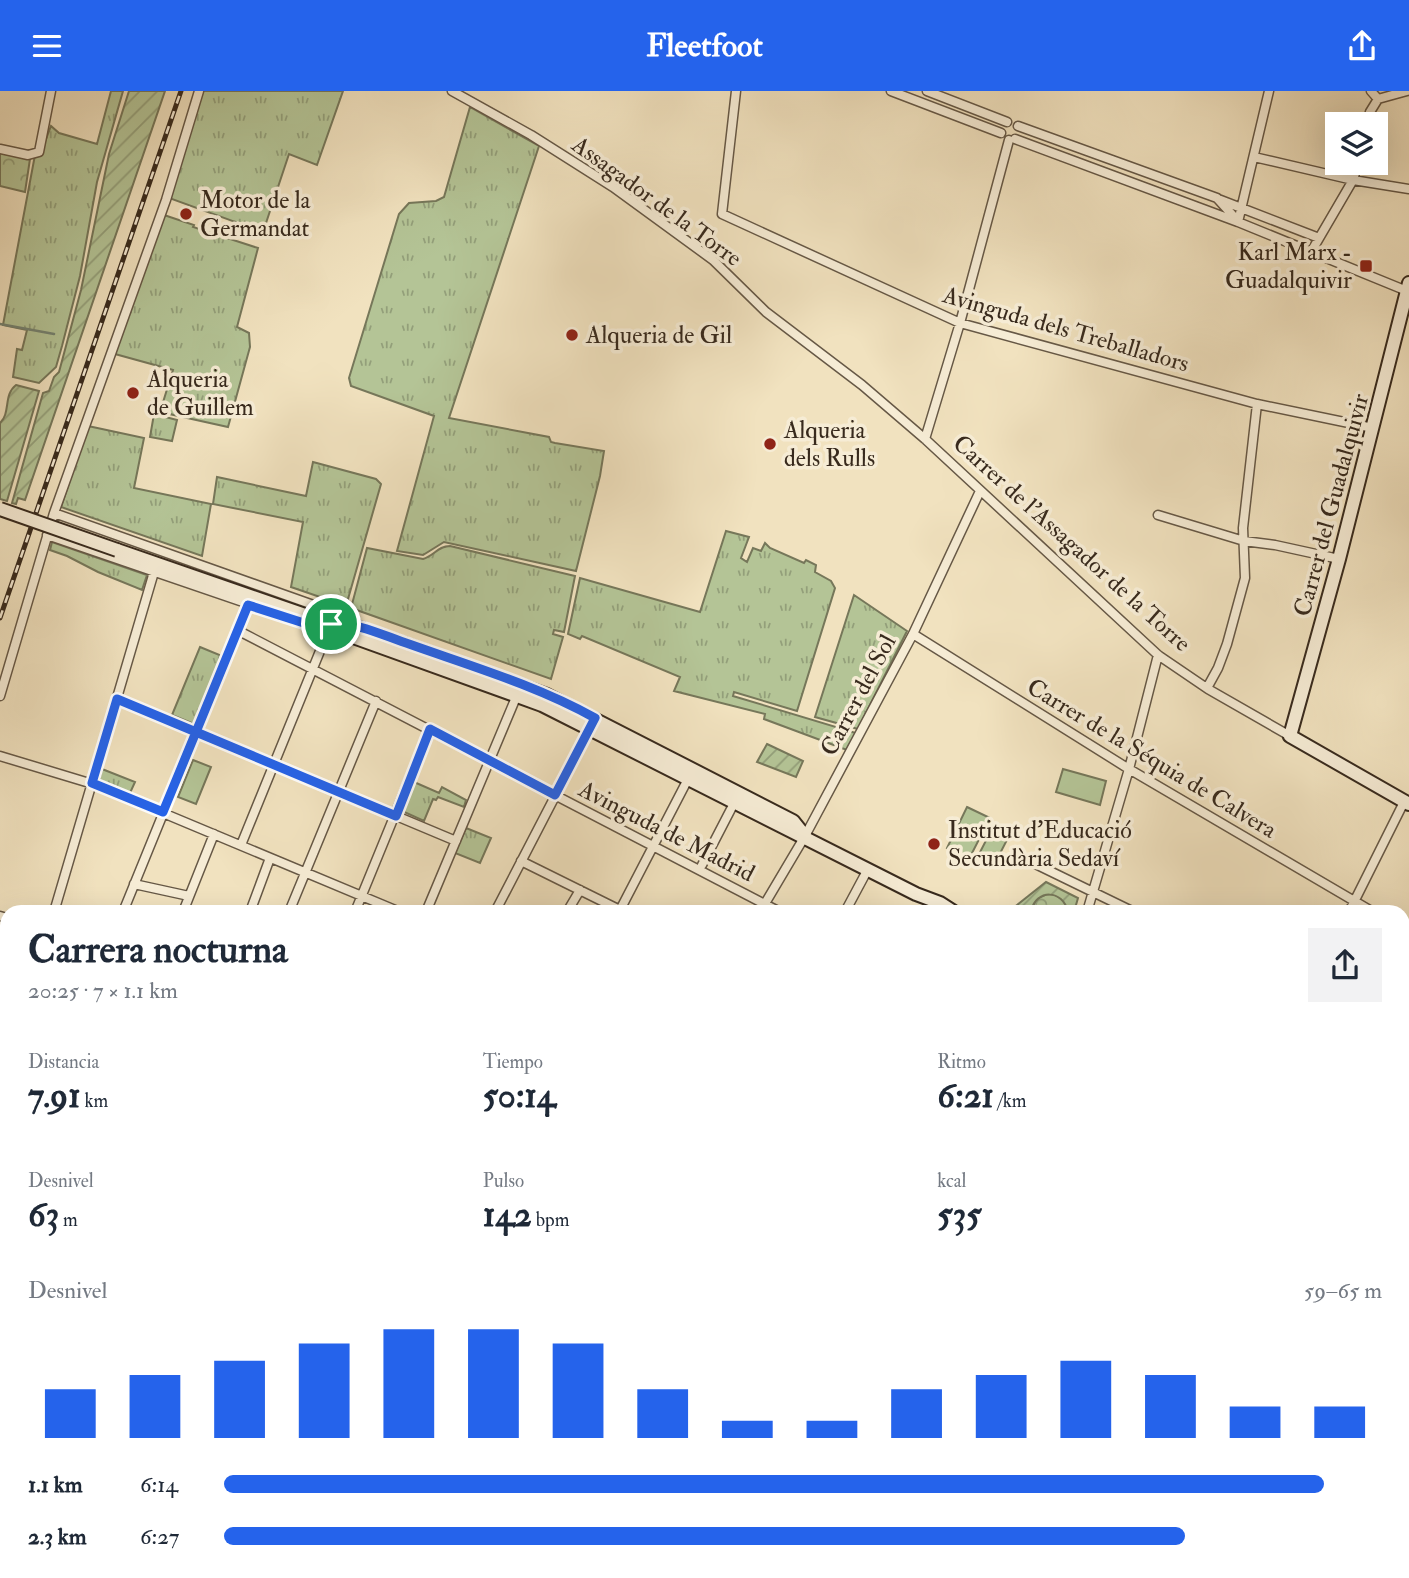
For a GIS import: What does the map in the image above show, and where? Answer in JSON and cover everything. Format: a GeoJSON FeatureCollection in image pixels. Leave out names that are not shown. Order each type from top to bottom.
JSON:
{"type":"FeatureCollection","features":[{"type":"Feature","properties":{"kind":"street"},"geometry":{"type":"LineString","coordinates":[[0,149],[27,155],[39,152],[51,91]]}},
{"type":"Feature","properties":{"kind":"street"},"geometry":{"type":"LineString","coordinates":[[0,696],[54,513],[166,200],[199,91]]}},
{"type":"Feature","properties":{"kind":"street","name":"Assagador de la Torre"},"geometry":{"type":"LineString","coordinates":[[452,91],[531,135],[634,202],[713,260],[766,312],[862,384]]}},
{"type":"Feature","properties":{"kind":"street","name":"Avinguda dels Treballadors"},"geometry":{"type":"LineString","coordinates":[[736,91],[722,214],[960,323],[1256,404],[1373,428]]}},
{"type":"Feature","properties":{"kind":"street"},"geometry":{"type":"LineString","coordinates":[[891,91],[1001,133],[1012,140],[1408,287]]}},
{"type":"Feature","properties":{"kind":"street"},"geometry":{"type":"LineString","coordinates":[[927,91],[1319,238]]}},
{"type":"Feature","properties":{"kind":"street"},"geometry":{"type":"LineString","coordinates":[[1237,222],[1269,91]]}},
{"type":"Feature","properties":{"kind":"street"},"geometry":{"type":"LineString","coordinates":[[1371,91],[1378,99]]}},
{"type":"Feature","properties":{"kind":"street"},"geometry":{"type":"LineString","coordinates":[[1372,112],[1378,99],[1407,91]]}},
{"type":"Feature","properties":{"kind":"street"},"geometry":{"type":"LineString","coordinates":[[1001,133],[1007,122]]}},
{"type":"Feature","properties":{"kind":"street"},"geometry":{"type":"LineString","coordinates":[[925,439],[1012,140],[1020,133],[1018,126]]}},
{"type":"Feature","properties":{"kind":"street"},"geometry":{"type":"LineString","coordinates":[[1254,157],[1353,180],[1409,189]]}},
{"type":"Feature","properties":{"kind":"street"},"geometry":{"type":"LineString","coordinates":[[1311,252],[1354,175]]}},
{"type":"Feature","properties":{"kind":"street"},"geometry":{"type":"LineString","coordinates":[[1217,198],[1237,222]]}},
{"type":"Feature","properties":{"kind":"street","name":"Carrer del Guadalquivir"},"geometry":{"type":"LineString","coordinates":[[1290,736],[1339,559],[1408,287]]}},
{"type":"Feature","properties":{"kind":"street","name":"Carrer de l'Assagador de la Torre"},"geometry":{"type":"LineString","coordinates":[[862,384],[1158,655],[1207,688],[1407,803]]}},
{"type":"Feature","properties":{"kind":"street"},"geometry":{"type":"LineString","coordinates":[[1207,688],[1218,668],[1237,612],[1245,578],[1243,528],[1256,404]]}},
{"type":"Feature","properties":{"kind":"street","name":"Carrer del Sol"},"geometry":{"type":"LineString","coordinates":[[765,903],[805,836],[913,634],[980,491]]}},
{"type":"Feature","properties":{"kind":"street"},"geometry":{"type":"LineString","coordinates":[[0,509],[331,624]]}},
{"type":"Feature","properties":{"kind":"street"},"geometry":{"type":"LineString","coordinates":[[54,513],[327,612],[331,624],[241,845]]}},
{"type":"Feature","properties":{"kind":"street"},"geometry":{"type":"LineString","coordinates":[[1158,515],[1244,541],[1339,559]]}},
{"type":"Feature","properties":{"kind":"street"},"geometry":{"type":"LineString","coordinates":[[47,535],[310,625],[353,625],[522,691],[793,821],[805,836]]}},
{"type":"Feature","properties":{"kind":"street"},"geometry":{"type":"LineString","coordinates":[[56,905],[154,572]]}},
{"type":"Feature","properties":{"kind":"street"},"geometry":{"type":"LineString","coordinates":[[126,905],[248,605]]}},
{"type":"Feature","properties":{"kind":"street","name":"Avinguda de Madrid"},"geometry":{"type":"LineString","coordinates":[[237,630],[768,905]]}},
{"type":"Feature","properties":{"kind":"street","name":"Carrer de la Séquia de Calvera"},"geometry":{"type":"LineString","coordinates":[[913,634],[1129,769],[1360,905]]}},
{"type":"Feature","properties":{"kind":"street"},"geometry":{"type":"LineString","coordinates":[[1089,905],[1129,769],[1158,655]]}},
{"type":"Feature","properties":{"kind":"street"},"geometry":{"type":"LineString","coordinates":[[429,905],[489,760],[522,691]]}},
{"type":"Feature","properties":{"kind":"street"},"geometry":{"type":"LineString","coordinates":[[117,699],[456,841]]}},
{"type":"Feature","properties":{"kind":"street"},"geometry":{"type":"LineString","coordinates":[[292,905],[376,701]]}},
{"type":"Feature","properties":{"kind":"street"},"geometry":{"type":"LineString","coordinates":[[593,723],[688,779],[916,894],[943,905]]}},
{"type":"Feature","properties":{"kind":"street"},"geometry":{"type":"LineString","coordinates":[[499,905],[593,723]]}},
{"type":"Feature","properties":{"kind":"street"},"geometry":{"type":"LineString","coordinates":[[358,905],[430,729]]}},
{"type":"Feature","properties":{"kind":"street"},"geometry":{"type":"LineString","coordinates":[[0,756],[92,783],[382,905]]}},
{"type":"Feature","properties":{"kind":"street"},"geometry":{"type":"LineString","coordinates":[[624,905],[688,779]]}},
{"type":"Feature","properties":{"kind":"street"},"geometry":{"type":"LineString","coordinates":[[1352,905],[1407,803]]}},
{"type":"Feature","properties":{"kind":"street"},"geometry":{"type":"LineString","coordinates":[[702,865],[731,809]]}},
{"type":"Feature","properties":{"kind":"street"},"geometry":{"type":"LineString","coordinates":[[186,905],[214,834]]}},
{"type":"Feature","properties":{"kind":"street"},"geometry":{"type":"LineString","coordinates":[[1021,857],[1120,905]]}},
{"type":"Feature","properties":{"kind":"street"},"geometry":{"type":"LineString","coordinates":[[253,905],[270,858]]}},
{"type":"Feature","properties":{"kind":"street"},"geometry":{"type":"LineString","coordinates":[[521,861],[609,905]]}},
{"type":"Feature","properties":{"kind":"street"},"geometry":{"type":"LineString","coordinates":[[849,905],[867,869]]}},
{"type":"Feature","properties":{"kind":"street"},"geometry":{"type":"LineString","coordinates":[[134,884],[189,896]]}},
{"type":"Feature","properties":{"kind":"street"},"geometry":{"type":"LineString","coordinates":[[571,905],[580,890]]}},
{"type":"Feature","properties":{"kind":"street"},"geometry":{"type":"LineString","coordinates":[[916,894],[928,905]]}},
{"type":"Feature","properties":{"kind":"green space"},"geometry":{"type":"Polygon","coordinates":[[[111,91],[123,91],[97,182],[80,276],[56,367],[39,383],[13,377],[17,349],[22,350],[27,330],[3,325],[35,155],[41,152],[51,126],[59,133],[97,144],[111,91]]]}},
{"type":"Feature","properties":{"kind":"green space"},"geometry":{"type":"Polygon","coordinates":[[[129,91],[165,91],[25,500],[18,498],[16,504],[12,503],[43,393],[49,391],[59,372],[81,290],[109,154],[129,91]]]}},
{"type":"Feature","properties":{"kind":"green space"},"geometry":{"type":"Polygon","coordinates":[[[203,91],[343,91],[317,165],[289,154],[263,232],[169,198],[203,91]]]}},
{"type":"Feature","properties":{"kind":"green space"},"geometry":{"type":"Polygon","coordinates":[[[470,107],[539,146],[449,418],[549,437],[551,442],[555,443],[604,451],[576,571],[444,542],[423,555],[397,551],[434,416],[351,386],[349,378],[399,214],[409,203],[436,201],[444,197],[470,107]]]}},
{"type":"Feature","properties":{"kind":"green space"},"geometry":{"type":"Polygon","coordinates":[[[0,153],[30,159],[25,192],[0,186],[0,153]]]}},
{"type":"Feature","properties":{"kind":"green space"},"geometry":{"type":"Polygon","coordinates":[[[164,215],[258,248],[237,327],[249,333],[250,347],[228,427],[160,412],[173,370],[115,354],[164,215]]]}},
{"type":"Feature","properties":{"kind":"green space"},"geometry":{"type":"Polygon","coordinates":[[[16,385],[39,391],[7,501],[0,499],[0,423],[12,389],[16,385]]]}},
{"type":"Feature","properties":{"kind":"green space"},"geometry":{"type":"Polygon","coordinates":[[[154,414],[177,420],[172,441],[150,437],[154,414]]]}},
{"type":"Feature","properties":{"kind":"green space"},"geometry":{"type":"Polygon","coordinates":[[[88,426],[144,438],[134,488],[211,504],[202,556],[61,507],[88,426]]]}},
{"type":"Feature","properties":{"kind":"green space"},"geometry":{"type":"Polygon","coordinates":[[[313,462],[376,479],[381,484],[346,606],[291,587],[303,522],[213,504],[217,477],[306,496],[313,462]]]}},
{"type":"Feature","properties":{"kind":"green space"},"geometry":{"type":"Polygon","coordinates":[[[726,531],[749,537],[741,558],[747,562],[753,548],[761,551],[765,543],[770,548],[804,563],[806,560],[816,565],[815,572],[831,581],[835,588],[797,711],[734,692],[733,696],[856,733],[847,750],[764,719],[765,714],[674,691],[680,677],[582,636],[580,639],[568,634],[580,578],[700,612],[726,531]]]}},
{"type":"Feature","properties":{"kind":"green space"},"geometry":{"type":"Polygon","coordinates":[[[52,542],[147,575],[142,590],[50,550],[52,542]]]}},
{"type":"Feature","properties":{"kind":"green space"},"geometry":{"type":"Polygon","coordinates":[[[450,546],[575,576],[564,632],[554,630],[553,634],[563,637],[551,679],[351,608],[367,548],[423,559],[450,546]]]}},
{"type":"Feature","properties":{"kind":"green space"},"geometry":{"type":"Polygon","coordinates":[[[854,595],[907,631],[858,729],[815,717],[854,595]]]}},
{"type":"Feature","properties":{"kind":"green space"},"geometry":{"type":"Polygon","coordinates":[[[200,647],[222,656],[194,724],[172,715],[200,647]]]}},
{"type":"Feature","properties":{"kind":"green space"},"geometry":{"type":"Polygon","coordinates":[[[767,744],[803,761],[796,777],[757,762],[767,744]]]}},
{"type":"Feature","properties":{"kind":"green space"},"geometry":{"type":"Polygon","coordinates":[[[193,760],[211,767],[196,804],[178,797],[193,760]]]}},
{"type":"Feature","properties":{"kind":"green space"},"geometry":{"type":"Polygon","coordinates":[[[102,769],[135,782],[130,793],[99,780],[102,769]]]}},
{"type":"Feature","properties":{"kind":"green space"},"geometry":{"type":"Polygon","coordinates":[[[1063,769],[1106,781],[1100,805],[1056,792],[1063,769]]]}},
{"type":"Feature","properties":{"kind":"green space"},"geometry":{"type":"Polygon","coordinates":[[[414,782],[439,793],[442,787],[466,800],[464,807],[438,797],[433,799],[424,821],[402,811],[414,782]]]}},
{"type":"Feature","properties":{"kind":"green space"},"geometry":{"type":"Polygon","coordinates":[[[967,807],[990,818],[969,859],[947,848],[967,807]]]}},
{"type":"Feature","properties":{"kind":"green space"},"geometry":{"type":"Polygon","coordinates":[[[993,827],[1009,836],[994,865],[978,856],[993,827]]]}},
{"type":"Feature","properties":{"kind":"green space"},"geometry":{"type":"Polygon","coordinates":[[[466,828],[491,838],[480,863],[455,853],[466,828]]]}},
{"type":"Feature","properties":{"kind":"green space"},"geometry":{"type":"Polygon","coordinates":[[[1046,882],[1078,898],[1076,905],[1065,905],[1061,899],[1050,895],[1038,899],[1034,905],[1017,905],[1046,882]]]}},
{"type":"Feature","properties":{"kind":"green space"},"geometry":{"type":"Polygon","coordinates":[[[1047,894],[1055,895],[1066,905],[1034,905],[1036,899],[1047,894]]]}},
{"type":"Feature","properties":{"kind":"waterway"},"geometry":{"type":"LineString","coordinates":[[0,324],[54,334]]}},
{"type":"Feature","properties":{"kind":"railway"},"geometry":{"type":"LineString","coordinates":[[0,618],[181,91]]}},
{"type":"Feature","properties":{"kind":"place","name":"Motor de la Germandat"},"geometry":{"type":"Point","coordinates":[186,214]}},
{"type":"Feature","properties":{"kind":"place","name":"Karl Marx - Guadalquivir"},"geometry":{"type":"Point","coordinates":[1366,266]}},
{"type":"Feature","properties":{"kind":"place","name":"Alqueria de Gil"},"geometry":{"type":"Point","coordinates":[572,335]}},
{"type":"Feature","properties":{"kind":"place","name":"Alqueria de Guillem"},"geometry":{"type":"Point","coordinates":[133,393]}},
{"type":"Feature","properties":{"kind":"place","name":"Alqueria dels Rulls"},"geometry":{"type":"Point","coordinates":[770,444]}},
{"type":"Feature","properties":{"kind":"place","name":"Institut d'Educació Secundària Sedaví"},"geometry":{"type":"Point","coordinates":[934,844]}},
{"type":"Feature","properties":{"kind":"route"},"geometry":{"type":"LineString","coordinates":[[331,624],[310,625],[248,605],[196,732],[117,699],[92,783],[163,812],[196,732],[396,816],[430,729],[555,795],[595,718],[547,695],[430,652],[351,625],[331,624]]}}]}
